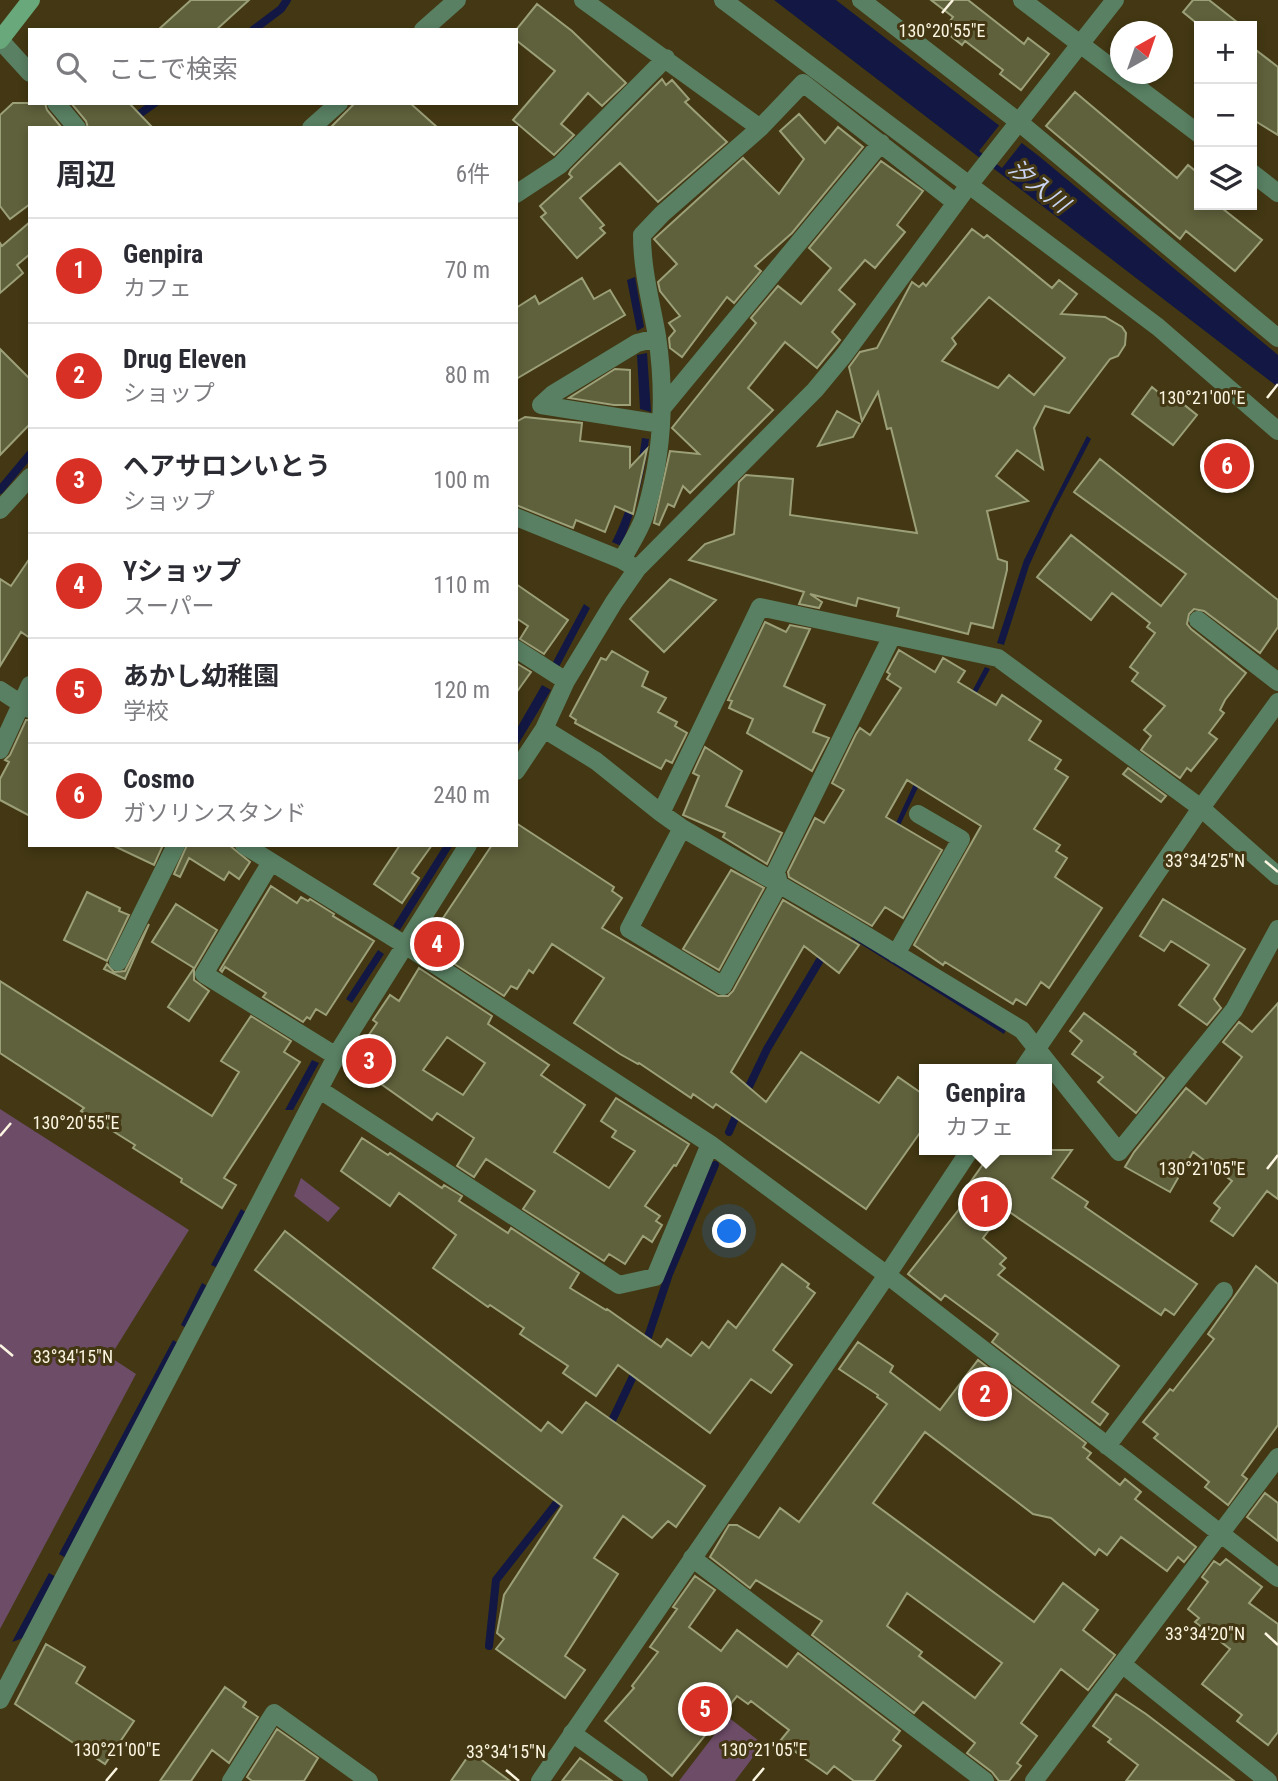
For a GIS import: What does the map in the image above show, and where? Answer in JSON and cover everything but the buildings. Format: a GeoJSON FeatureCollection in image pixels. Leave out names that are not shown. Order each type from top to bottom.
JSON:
{"type":"FeatureCollection","features":[{"type":"Feature","properties":{"kind":"main road"},"geometry":{"type":"LineString","coordinates":[[0,40],[31,0]]}},
{"type":"Feature","properties":{"kind":"street"},"geometry":{"type":"LineString","coordinates":[[425,28],[457,0]]}},
{"type":"Feature","properties":{"kind":"street"},"geometry":{"type":"LineString","coordinates":[[583,0],[760,128]]}},
{"type":"Feature","properties":{"kind":"street"},"geometry":{"type":"LineString","coordinates":[[723,0],[1158,327],[1278,431]]}},
{"type":"Feature","properties":{"kind":"street"},"geometry":{"type":"LineString","coordinates":[[861,0],[1020,123],[1278,338]]}},
{"type":"Feature","properties":{"kind":"street"},"geometry":{"type":"LineString","coordinates":[[1022,0],[1194,130]]}},
{"type":"Feature","properties":{"kind":"street"},"geometry":{"type":"LineString","coordinates":[[630,565],[815,390],[956,203],[1115,0]]}},
{"type":"Feature","properties":{"kind":"street"},"geometry":{"type":"LineString","coordinates":[[0,40],[28,71]]}},
{"type":"Feature","properties":{"kind":"street"},"geometry":{"type":"LineString","coordinates":[[518,193],[560,165],[666,58]]}},
{"type":"Feature","properties":{"kind":"street"},"geometry":{"type":"LineString","coordinates":[[518,768],[544,729],[566,681],[614,602],[630,565],[651,486],[662,415],[657,338],[642,262],[642,236],[662,214],[760,128],[803,83],[956,203]]}},
{"type":"Feature","properties":{"kind":"street"},"geometry":{"type":"LineString","coordinates":[[58,105],[75,126]]}},
{"type":"Feature","properties":{"kind":"street"},"geometry":{"type":"LineString","coordinates":[[313,126],[337,105]]}},
{"type":"Feature","properties":{"kind":"street"},"geometry":{"type":"LineString","coordinates":[[662,415],[881,144]]}},
{"type":"Feature","properties":{"kind":"street"},"geometry":{"type":"LineString","coordinates":[[1257,177],[1278,193]]}},
{"type":"Feature","properties":{"kind":"street"},"geometry":{"type":"LineString","coordinates":[[657,338],[637,343],[553,394],[541,405],[662,415]]}},
{"type":"Feature","properties":{"kind":"street"},"geometry":{"type":"LineString","coordinates":[[6,497],[28,479]]}},
{"type":"Feature","properties":{"kind":"street"},"geometry":{"type":"LineString","coordinates":[[518,518],[630,565]]}},
{"type":"Feature","properties":{"kind":"street"},"geometry":{"type":"LineString","coordinates":[[661,813],[760,607],[998,658],[1201,808],[1278,876]]}},
{"type":"Feature","properties":{"kind":"street"},"geometry":{"type":"LineString","coordinates":[[1198,620],[1278,682]]}},
{"type":"Feature","properties":{"kind":"street"},"geometry":{"type":"LineString","coordinates":[[682,828],[629,929],[723,986],[779,884],[776,870],[892,636]]}},
{"type":"Feature","properties":{"kind":"street"},"geometry":{"type":"LineString","coordinates":[[518,650],[566,681]]}},
{"type":"Feature","properties":{"kind":"street"},"geometry":{"type":"LineString","coordinates":[[0,690],[25,707],[0,750]]}},
{"type":"Feature","properties":{"kind":"street"},"geometry":{"type":"LineString","coordinates":[[1026,1064],[1201,808],[1278,702]]}},
{"type":"Feature","properties":{"kind":"street"},"geometry":{"type":"LineString","coordinates":[[544,729],[596,761],[682,828],[1022,1030],[1050,1064]]}},
{"type":"Feature","properties":{"kind":"street"},"geometry":{"type":"LineString","coordinates":[[896,954],[961,839],[918,814]]}},
{"type":"Feature","properties":{"kind":"street"},"geometry":{"type":"LineString","coordinates":[[118,962],[175,847]]}},
{"type":"Feature","properties":{"kind":"street"},"geometry":{"type":"LineString","coordinates":[[247,847],[405,945],[710,1143],[887,1275],[1278,1578]]}},
{"type":"Feature","properties":{"kind":"street"},"geometry":{"type":"LineString","coordinates":[[0,1700],[336,1056],[467,847]]}},
{"type":"Feature","properties":{"kind":"street"},"geometry":{"type":"LineString","coordinates":[[271,862],[204,974],[336,1056]]}},
{"type":"Feature","properties":{"kind":"street"},"geometry":{"type":"LineString","coordinates":[[1052,1067],[1119,1152],[1234,1010],[1278,929]]}},
{"type":"Feature","properties":{"kind":"street"},"geometry":{"type":"LineString","coordinates":[[320,1090],[619,1285],[655,1277],[710,1143]]}},
{"type":"Feature","properties":{"kind":"street"},"geometry":{"type":"LineString","coordinates":[[540,1781],[967,1155]]}},
{"type":"Feature","properties":{"kind":"street"},"geometry":{"type":"LineString","coordinates":[[1107,1446],[1224,1291]]}},
{"type":"Feature","properties":{"kind":"street"},"geometry":{"type":"LineString","coordinates":[[1034,1781],[1278,1457]]}},
{"type":"Feature","properties":{"kind":"street"},"geometry":{"type":"LineString","coordinates":[[692,1558],[985,1781]]}},
{"type":"Feature","properties":{"kind":"street"},"geometry":{"type":"LineString","coordinates":[[0,1659],[16,1668]]}},
{"type":"Feature","properties":{"kind":"street"},"geometry":{"type":"LineString","coordinates":[[1122,1664],[1268,1781]]}},
{"type":"Feature","properties":{"kind":"street"},"geometry":{"type":"LineString","coordinates":[[231,1781],[274,1713],[369,1781]]}},
{"type":"Feature","properties":{"kind":"street"},"geometry":{"type":"LineString","coordinates":[[572,1733],[639,1781]]}},
{"type":"Feature","properties":{"kind":"shaded area"},"geometry":{"type":"Polygon","coordinates":[[[0,1109],[189,1230],[110,1357],[136,1374],[0,1629],[0,1109]]]}},
{"type":"Feature","properties":{"kind":"shaded area"},"geometry":{"type":"Polygon","coordinates":[[[301,1178],[340,1208],[328,1222],[294,1196],[301,1178]]]}},
{"type":"Feature","properties":{"kind":"shaded area"},"geometry":{"type":"Polygon","coordinates":[[[728,1717],[763,1744],[735,1781],[679,1781],[728,1717]]]}},
{"type":"Feature","properties":{"kind":"water","name":"汐入川"},"geometry":{"type":"Polygon","coordinates":[[[774,0],[836,0],[1040,157],[1278,355],[1278,387],[774,0]]]}},
{"type":"Feature","properties":{"kind":"water"},"geometry":{"type":"Polygon","coordinates":[[[635,277],[644,327],[637,331],[627,280],[635,277]]]}},
{"type":"Feature","properties":{"kind":"water"},"geometry":{"type":"Polygon","coordinates":[[[647,353],[651,412],[640,409],[637,355],[647,353]]]}},
{"type":"Feature","properties":{"kind":"water"},"geometry":{"type":"Polygon","coordinates":[[[1087,436],[1091,439],[1053,512],[1029,566],[1004,645],[997,643],[1024,560],[1087,436]]]}},
{"type":"Feature","properties":{"kind":"water"},"geometry":{"type":"Polygon","coordinates":[[[642,438],[649,439],[645,467],[621,546],[612,542],[632,491],[642,438]]]}},
{"type":"Feature","properties":{"kind":"water"},"geometry":{"type":"Polygon","coordinates":[[[584,604],[590,608],[559,667],[553,662],[584,604]]]}},
{"type":"Feature","properties":{"kind":"water"},"geometry":{"type":"Polygon","coordinates":[[[985,667],[990,669],[952,738],[924,775],[892,842],[888,840],[920,771],[949,735],[985,667]]]}},
{"type":"Feature","properties":{"kind":"water"},"geometry":{"type":"Polygon","coordinates":[[[542,685],[551,690],[518,745],[518,727],[542,685]]]}},
{"type":"Feature","properties":{"kind":"water"},"geometry":{"type":"Polygon","coordinates":[[[443,847],[452,847],[400,930],[393,926],[443,847]]]}},
{"type":"Feature","properties":{"kind":"water"},"geometry":{"type":"Polygon","coordinates":[[[854,934],[1006,1030],[1004,1034],[851,938],[854,934]]]}},
{"type":"Feature","properties":{"kind":"water"},"geometry":{"type":"Polygon","coordinates":[[[378,950],[384,954],[352,1003],[346,999],[378,950]]]}},
{"type":"Feature","properties":{"kind":"water"},"geometry":{"type":"Polygon","coordinates":[[[312,1060],[319,1063],[293,1110],[285,1110],[312,1060]]]}},
{"type":"Feature","properties":{"kind":"water"},"geometry":{"type":"Polygon","coordinates":[[[241,1209],[247,1213],[218,1268],[211,1265],[241,1209]]]}},
{"type":"Feature","properties":{"kind":"water"},"geometry":{"type":"Polygon","coordinates":[[[202,1283],[209,1287],[188,1329],[181,1325],[202,1283]]]}},
{"type":"Feature","properties":{"kind":"water"},"geometry":{"type":"Polygon","coordinates":[[[173,1340],[180,1344],[66,1558],[59,1554],[173,1340]]]}},
{"type":"Feature","properties":{"kind":"water"},"geometry":{"type":"Polygon","coordinates":[[[49,1573],[56,1577],[23,1638],[12,1642],[49,1573]]]}},
{"type":"Feature","properties":{"kind":"pier"},"geometry":{"type":"Polygon","coordinates":[[[1001,123],[1024,140],[1002,168],[979,151],[1001,123]]]}},
{"type":"Feature","properties":{"kind":"waterway"},"geometry":{"type":"LineString","coordinates":[[256,28],[281,9],[287,0]]}},
{"type":"Feature","properties":{"kind":"waterway"},"geometry":{"type":"LineString","coordinates":[[131,120],[152,105]]}},
{"type":"Feature","properties":{"kind":"waterway"},"geometry":{"type":"LineString","coordinates":[[0,490],[28,456]]}},
{"type":"Feature","properties":{"kind":"waterway"},"geometry":{"type":"LineString","coordinates":[[744,1097],[767,1049],[826,950]]}},
{"type":"Feature","properties":{"kind":"waterway"},"geometry":{"type":"LineString","coordinates":[[729,1132],[739,1109]]}},
{"type":"Feature","properties":{"kind":"waterway"},"geometry":{"type":"LineString","coordinates":[[645,1346],[669,1274],[715,1165]]}},
{"type":"Feature","properties":{"kind":"waterway"},"geometry":{"type":"LineString","coordinates":[[608,1429],[637,1368]]}},
{"type":"Feature","properties":{"kind":"waterway"},"geometry":{"type":"LineString","coordinates":[[489,1646],[496,1580],[563,1495]]}},
{"type":"Feature","properties":{"kind":"place","name":"Cosmo"},"geometry":{"type":"Point","coordinates":[1227,466]}},
{"type":"Feature","properties":{"kind":"place","name":"Yショップ"},"geometry":{"type":"Point","coordinates":[437,944]}},
{"type":"Feature","properties":{"kind":"place","name":"ヘアサロンいとう"},"geometry":{"type":"Point","coordinates":[369,1061]}},
{"type":"Feature","properties":{"kind":"place","name":"Genpira"},"geometry":{"type":"Point","coordinates":[985,1204]}},
{"type":"Feature","properties":{"kind":"place","name":"Drug Eleven"},"geometry":{"type":"Point","coordinates":[985,1394]}},
{"type":"Feature","properties":{"kind":"place","name":"あかし幼稚園"},"geometry":{"type":"Point","coordinates":[705,1709]}}]}
